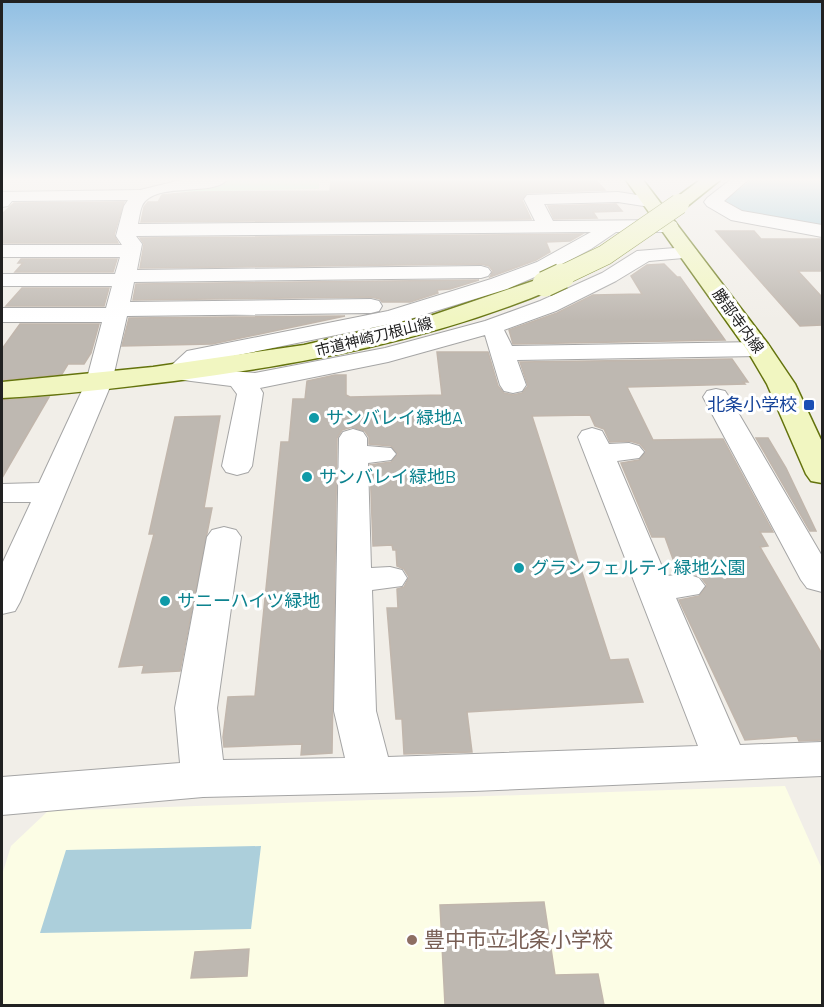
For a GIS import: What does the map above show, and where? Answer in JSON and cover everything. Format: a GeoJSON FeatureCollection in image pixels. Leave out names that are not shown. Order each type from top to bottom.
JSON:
{"type":"FeatureCollection","features":[{"type":"Feature","properties":{"kind":"street"},"geometry":{"type":"LineString","coordinates":[[2,602],[10,565],[50,492],[99,382],[125,278],[131,227]]}},
{"type":"Feature","properties":{"kind":"street"},"geometry":{"type":"LineString","coordinates":[[2,237],[473,242],[472,228],[548,227]]}},
{"type":"Feature","properties":{"kind":"street"},"geometry":{"type":"LineString","coordinates":[[2,279],[485,269],[574,250],[610,227]]}},
{"type":"Feature","properties":{"kind":"street","name":"市道神崎刀根山線"},"geometry":{"type":"LineString","coordinates":[[2,390],[99,382],[262,361],[380,337],[468,312],[545,284],[605,255],[646,227]]}},
{"type":"Feature","properties":{"kind":"street","name":"勝部寺内線"},"geometry":{"type":"LineString","coordinates":[[670,227],[759,349],[781,384],[820,462]]}},
{"type":"Feature","properties":{"kind":"street"},"geometry":{"type":"LineString","coordinates":[[799,227],[822,231]]}},
{"type":"Feature","properties":{"kind":"street"},"geometry":{"type":"LineString","coordinates":[[2,251],[129,240]]}},
{"type":"Feature","properties":{"kind":"street"},"geometry":{"type":"LineString","coordinates":[[176,373],[255,381],[388,355],[493,326],[548,306],[609,277],[644,255],[688,253]]}},
{"type":"Feature","properties":{"kind":"street"},"geometry":{"type":"LineString","coordinates":[[176,373],[196,356],[392,317],[485,269]]}},
{"type":"Feature","properties":{"kind":"street"},"geometry":{"type":"LineString","coordinates":[[6,321],[116,312],[378,306],[392,317]]}},
{"type":"Feature","properties":{"kind":"street"},"geometry":{"type":"LineString","coordinates":[[493,326],[513,385]]}},
{"type":"Feature","properties":{"kind":"street"},"geometry":{"type":"LineString","coordinates":[[504,353],[759,349]]}},
{"type":"Feature","properties":{"kind":"street"},"geometry":{"type":"LineString","coordinates":[[237,466],[250,393],[239,380]]}},
{"type":"Feature","properties":{"kind":"street"},"geometry":{"type":"LineString","coordinates":[[716,398],[819,580],[822,581]]}},
{"type":"Feature","properties":{"kind":"street"},"geometry":{"type":"LineString","coordinates":[[606,448],[670,587],[725,761]]}},
{"type":"Feature","properties":{"kind":"street"},"geometry":{"type":"LineString","coordinates":[[362,449],[354,580],[356,711],[371,776]]}},
{"type":"Feature","properties":{"kind":"street"},"geometry":{"type":"LineString","coordinates":[[2,493],[50,492]]}},
{"type":"Feature","properties":{"kind":"street"},"geometry":{"type":"LineString","coordinates":[[203,779],[196,708],[224,537]]}},
{"type":"Feature","properties":{"kind":"street"},"geometry":{"type":"LineString","coordinates":[[354,580],[390,578]]}},
{"type":"Feature","properties":{"kind":"street"},"geometry":{"type":"LineString","coordinates":[[2,796],[203,779],[486,773],[725,761],[822,759]]}},
{"type":"Feature","properties":{"kind":"shaded area","name":"豊中市立北条小学校"},"geometry":{"type":"Polygon","coordinates":[[[785,786],[822,869],[822,1005],[2,1006],[2,875],[11,846],[48,811],[785,786]]]}},
{"type":"Feature","properties":{"kind":"water"},"geometry":{"type":"Polygon","coordinates":[[[261,846],[251,929],[40,933],[66,850],[261,846]]]}},
{"type":"Feature","properties":{"kind":"building"},"geometry":{"type":"Polygon","coordinates":[[[2,227],[116,227],[114,235],[118,243],[2,243],[2,227]]]}},
{"type":"Feature","properties":{"kind":"building"},"geometry":{"type":"Polygon","coordinates":[[[716,231],[754,231],[761,239],[822,239],[822,271],[798,271],[822,297],[822,325],[800,326],[716,231]]]}},
{"type":"Feature","properties":{"kind":"building"},"geometry":{"type":"Polygon","coordinates":[[[582,234],[570,241],[546,242],[550,252],[536,260],[490,277],[493,271],[489,266],[481,264],[140,268],[144,244],[140,238],[582,234]]]}},
{"type":"Feature","properties":{"kind":"building"},"geometry":{"type":"Polygon","coordinates":[[[21,259],[117,259],[113,272],[15,272],[23,263],[18,263],[21,259]]]}},
{"type":"Feature","properties":{"kind":"building"},"geometry":{"type":"Polygon","coordinates":[[[664,264],[677,277],[680,277],[725,340],[513,344],[509,330],[557,313],[593,295],[642,294],[631,276],[647,265],[664,264]]]}},
{"type":"Feature","properties":{"kind":"building"},"geometry":{"type":"Polygon","coordinates":[[[479,280],[450,289],[437,290],[438,293],[410,302],[382,302],[380,299],[371,297],[133,300],[136,284],[479,280]]]}},
{"type":"Feature","properties":{"kind":"building"},"geometry":{"type":"Polygon","coordinates":[[[22,288],[109,288],[104,306],[6,306],[22,288]]]}},
{"type":"Feature","properties":{"kind":"building"},"geometry":{"type":"Polygon","coordinates":[[[345,316],[212,344],[122,346],[129,318],[345,316]]]}},
{"type":"Feature","properties":{"kind":"building"},"geometry":{"type":"Polygon","coordinates":[[[20,324],[99,324],[91,353],[84,364],[68,364],[62,374],[2,380],[2,349],[20,324]]]}},
{"type":"Feature","properties":{"kind":"building"},"geometry":{"type":"Polygon","coordinates":[[[437,352],[488,352],[498,386],[504,393],[513,395],[522,393],[528,386],[520,362],[732,359],[748,382],[743,382],[745,384],[627,387],[653,440],[723,439],[773,532],[760,532],[768,546],[760,547],[822,654],[822,740],[799,741],[797,736],[745,740],[679,600],[699,596],[707,585],[700,576],[688,572],[678,573],[665,537],[652,537],[621,463],[639,460],[646,451],[640,444],[630,441],[610,442],[604,429],[595,426],[590,415],[532,416],[610,660],[628,659],[643,702],[467,712],[472,752],[404,754],[402,719],[396,719],[387,608],[398,608],[397,589],[404,587],[409,577],[404,569],[397,566],[396,550],[393,550],[392,545],[373,546],[370,465],[391,462],[398,454],[391,446],[369,444],[369,437],[365,431],[352,427],[342,430],[337,438],[332,753],[301,755],[302,744],[224,747],[228,697],[255,696],[281,442],[289,442],[293,399],[305,399],[307,381],[335,375],[346,375],[346,395],[350,397],[442,395],[437,352]]]}},
{"type":"Feature","properties":{"kind":"building"},"geometry":{"type":"Polygon","coordinates":[[[49,397],[2,478],[2,400],[49,397]]]}},
{"type":"Feature","properties":{"kind":"building"},"geometry":{"type":"Polygon","coordinates":[[[220,416],[204,508],[212,508],[180,671],[142,673],[144,665],[119,667],[154,534],[149,534],[175,417],[220,416]]]}},
{"type":"Feature","properties":{"kind":"building"},"geometry":{"type":"Polygon","coordinates":[[[756,438],[768,438],[786,468],[816,531],[810,531],[756,438]]]}},
{"type":"Feature","properties":{"kind":"building"},"geometry":{"type":"Polygon","coordinates":[[[544,902],[555,975],[598,974],[604,1005],[445,1005],[440,905],[544,902]]]}},
{"type":"Feature","properties":{"kind":"building"},"geometry":{"type":"Polygon","coordinates":[[[249,949],[247,976],[191,978],[195,952],[249,949]]]}},
{"type":"Feature","properties":{"kind":"place","name":"北条小学校"},"geometry":{"type":"Point","coordinates":[809,405]}},
{"type":"Feature","properties":{"kind":"place","name":"サンバレイ緑地A"},"geometry":{"type":"Point","coordinates":[314,418]}},
{"type":"Feature","properties":{"kind":"place","name":"サンバレイ緑地B"},"geometry":{"type":"Point","coordinates":[307,477]}},
{"type":"Feature","properties":{"kind":"place","name":"グランフェルティ緑地公園"},"geometry":{"type":"Point","coordinates":[519,568]}},
{"type":"Feature","properties":{"kind":"place","name":"サニーハイツ緑地"},"geometry":{"type":"Point","coordinates":[165,601]}},
{"type":"Feature","properties":{"kind":"place","name":"豊中市立北条小学校"},"geometry":{"type":"Point","coordinates":[412,940]}}]}
